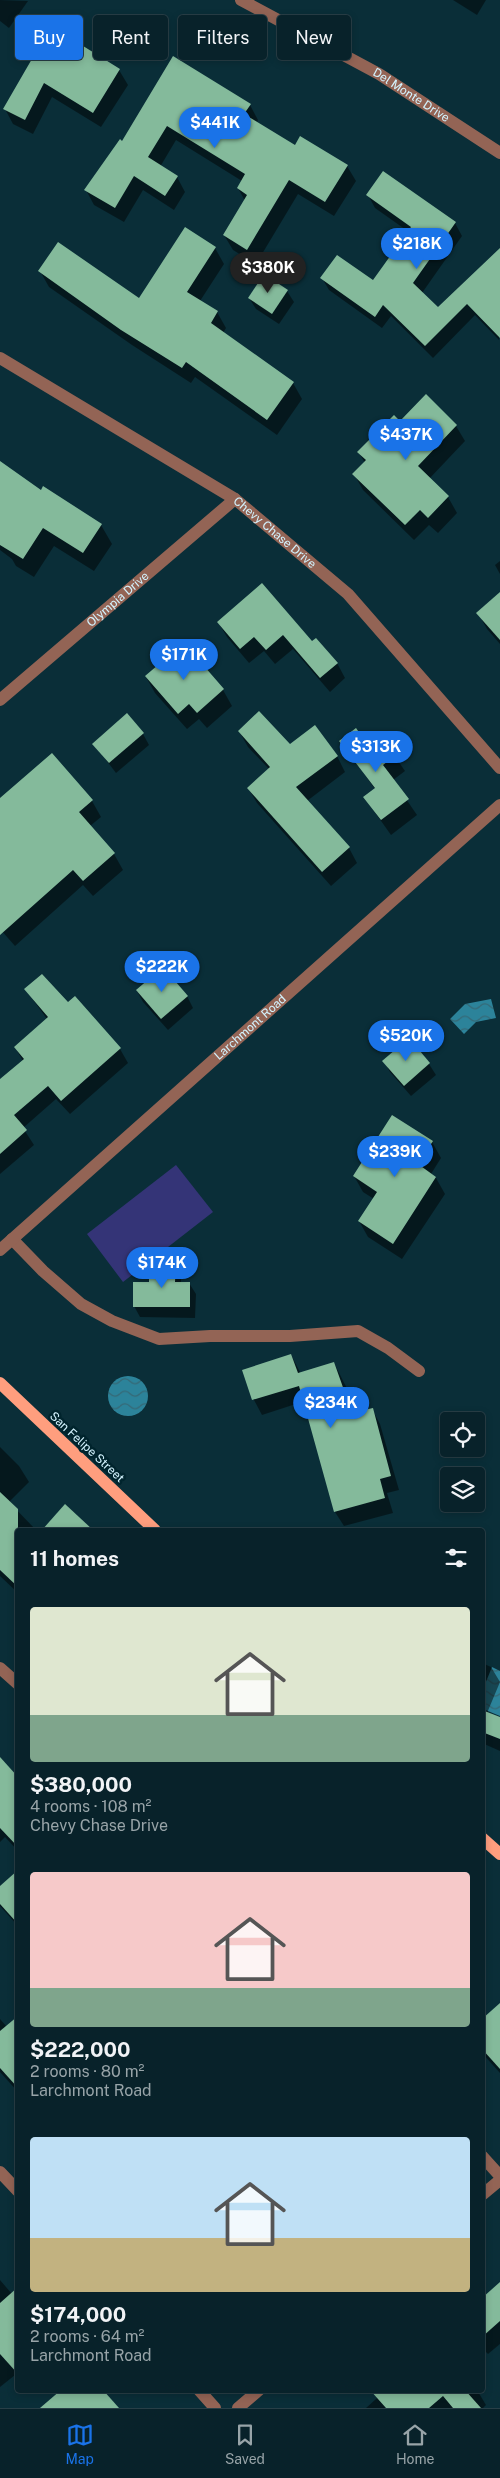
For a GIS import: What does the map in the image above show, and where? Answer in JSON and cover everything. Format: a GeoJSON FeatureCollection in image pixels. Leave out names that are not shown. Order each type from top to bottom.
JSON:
{"type":"FeatureCollection","features":[{"type":"Feature","properties":{"kind":"main road","name":"San Felipe Street"},"geometry":{"type":"LineString","coordinates":[[0,1383],[153,1528]]}},
{"type":"Feature","properties":{"kind":"main road"},"geometry":{"type":"LineString","coordinates":[[485,1841],[500,1854]]}},
{"type":"Feature","properties":{"kind":"street","name":"Del Monte Drive"},"geometry":{"type":"LineString","coordinates":[[241,0],[379,74],[500,153]]}},
{"type":"Feature","properties":{"kind":"street","name":"Chevy Chase Drive"},"geometry":{"type":"LineString","coordinates":[[0,358],[235,499],[348,594],[500,768]]}},
{"type":"Feature","properties":{"kind":"street","name":"Olympia Drive"},"geometry":{"type":"LineString","coordinates":[[0,700],[235,499]]}},
{"type":"Feature","properties":{"kind":"street","name":"Larchmont Road"},"geometry":{"type":"LineString","coordinates":[[0,1250],[500,805]]}},
{"type":"Feature","properties":{"kind":"street"},"geometry":{"type":"LineString","coordinates":[[12,1240],[43,1271],[81,1304],[112,1321],[159,1339],[210,1336],[290,1336],[358,1331],[388,1348],[419,1371]]}},
{"type":"Feature","properties":{"kind":"street"},"geometry":{"type":"LineString","coordinates":[[0,1668],[15,1681]]}},
{"type":"Feature","properties":{"kind":"street"},"geometry":{"type":"LineString","coordinates":[[485,2159],[500,2176]]}},
{"type":"Feature","properties":{"kind":"street"},"geometry":{"type":"LineString","coordinates":[[0,2172],[15,2188]]}},
{"type":"Feature","properties":{"kind":"street"},"geometry":{"type":"LineString","coordinates":[[485,2192],[500,2180]]}},
{"type":"Feature","properties":{"kind":"street"},"geometry":{"type":"LineString","coordinates":[[202,2393],[215,2408]]}},
{"type":"Feature","properties":{"kind":"street"},"geometry":{"type":"LineString","coordinates":[[238,2408],[256,2393]]}},
{"type":"Feature","properties":{"kind":"shaded area"},"geometry":{"type":"Polygon","coordinates":[[[176,1165],[213,1212],[123,1282],[87,1234],[176,1165]]]}},
{"type":"Feature","properties":{"kind":"water"},"geometry":{"type":"Polygon","coordinates":[[[491,999],[496,1018],[476,1022],[464,1034],[450,1019],[465,1004],[491,999]]]}},
{"type":"Feature","properties":{"kind":"water"},"geometry":{"type":"Polygon","coordinates":[[[132,1376],[139,1379],[145,1385],[148,1396],[147,1404],[139,1413],[132,1416],[124,1416],[117,1413],[109,1404],[108,1392],[111,1385],[120,1377],[132,1376]]]}},
{"type":"Feature","properties":{"kind":"water"},"geometry":{"type":"Polygon","coordinates":[[[492,1667],[500,1671],[500,1716],[485,1710],[485,1684],[492,1667]]]}},
{"type":"Feature","properties":{"kind":"building"},"geometry":{"type":"Polygon","coordinates":[[[83,46],[93,52],[93,60],[106,60],[120,69],[93,113],[44,83],[25,120],[3,109],[31,60],[83,60],[83,46]]]}},
{"type":"Feature","properties":{"kind":"building"},"geometry":{"type":"Polygon","coordinates":[[[173,56],[251,104],[244,114],[295,145],[300,136],[348,165],[325,202],[289,180],[247,250],[223,235],[247,195],[237,188],[245,174],[167,126],[148,157],[178,176],[165,196],[134,176],[115,208],[84,190],[120,139],[122,141],[173,56]]]}},
{"type":"Feature","properties":{"kind":"building"},"geometry":{"type":"Polygon","coordinates":[[[383,171],[456,222],[413,283],[438,307],[500,248],[500,338],[467,304],[425,346],[383,305],[375,317],[320,278],[337,255],[373,280],[411,227],[366,195],[383,171]]]}},
{"type":"Feature","properties":{"kind":"building"},"geometry":{"type":"Polygon","coordinates":[[[185,227],[216,247],[187,292],[218,311],[211,323],[294,382],[267,420],[186,362],[182,368],[121,330],[38,271],[58,242],[139,298],[185,227]]]}},
{"type":"Feature","properties":{"kind":"building"},"geometry":{"type":"Polygon","coordinates":[[[264,274],[288,290],[272,314],[248,298],[264,274]]]}},
{"type":"Feature","properties":{"kind":"building"},"geometry":{"type":"Polygon","coordinates":[[[426,394],[457,425],[418,466],[449,496],[428,518],[420,510],[405,525],[352,474],[366,460],[357,452],[394,415],[400,421],[426,394]]]}},
{"type":"Feature","properties":{"kind":"building"},"geometry":{"type":"Polygon","coordinates":[[[0,461],[41,490],[43,486],[102,524],[83,553],[43,528],[23,559],[0,545],[0,461]]]}},
{"type":"Feature","properties":{"kind":"building"},"geometry":{"type":"Polygon","coordinates":[[[262,583],[312,641],[316,638],[338,663],[320,678],[283,635],[266,650],[254,637],[240,649],[217,622],[262,583]]]}},
{"type":"Feature","properties":{"kind":"building"},"geometry":{"type":"Polygon","coordinates":[[[500,592],[500,640],[476,613],[500,592]]]}},
{"type":"Feature","properties":{"kind":"building"},"geometry":{"type":"Polygon","coordinates":[[[184,643],[224,689],[197,713],[189,704],[178,714],[145,676],[184,643]]]}},
{"type":"Feature","properties":{"kind":"building"},"geometry":{"type":"Polygon","coordinates":[[[259,711],[290,744],[315,725],[338,756],[296,787],[350,847],[322,872],[247,788],[270,767],[238,731],[259,711]]]}},
{"type":"Feature","properties":{"kind":"building"},"geometry":{"type":"Polygon","coordinates":[[[127,713],[144,733],[109,763],[92,744],[127,713]]]}},
{"type":"Feature","properties":{"kind":"building"},"geometry":{"type":"Polygon","coordinates":[[[356,728],[370,748],[383,737],[397,754],[383,765],[409,799],[381,820],[363,797],[375,788],[339,741],[356,728]]]}},
{"type":"Feature","properties":{"kind":"building"},"geometry":{"type":"Polygon","coordinates":[[[52,753],[93,800],[79,812],[115,853],[83,881],[73,870],[0,935],[0,798],[52,753]]]}},
{"type":"Feature","properties":{"kind":"building"},"geometry":{"type":"Polygon","coordinates":[[[163,967],[188,996],[161,1019],[136,990],[163,967]]]}},
{"type":"Feature","properties":{"kind":"building"},"geometry":{"type":"Polygon","coordinates":[[[42,974],[68,1002],[75,996],[121,1048],[61,1101],[48,1086],[14,1115],[27,1130],[0,1154],[0,1079],[24,1059],[14,1047],[48,1017],[24,989],[42,974]]]}},
{"type":"Feature","properties":{"kind":"building"},"geometry":{"type":"Polygon","coordinates":[[[409,1038],[430,1063],[404,1086],[382,1061],[409,1038]]]}},
{"type":"Feature","properties":{"kind":"building"},"geometry":{"type":"Polygon","coordinates":[[[392,1115],[433,1141],[418,1164],[436,1177],[393,1244],[358,1221],[377,1192],[353,1176],[392,1115]]]}},
{"type":"Feature","properties":{"kind":"building"},"geometry":{"type":"Polygon","coordinates":[[[149,1264],[176,1264],[175,1282],[190,1282],[190,1307],[133,1307],[133,1282],[149,1282],[149,1264]]]}},
{"type":"Feature","properties":{"kind":"building"},"geometry":{"type":"Polygon","coordinates":[[[291,1354],[298,1373],[334,1362],[345,1393],[350,1392],[355,1412],[373,1408],[391,1476],[380,1479],[385,1498],[334,1512],[299,1386],[252,1400],[242,1370],[291,1354]]]}},
{"type":"Feature","properties":{"kind":"building"},"geometry":{"type":"Polygon","coordinates":[[[0,1492],[18,1509],[18,1528],[15,1528],[15,1584],[0,1570],[0,1492]]]}},
{"type":"Feature","properties":{"kind":"building"},"geometry":{"type":"Polygon","coordinates":[[[65,1504],[91,1528],[44,1528],[65,1504]]]}},
{"type":"Feature","properties":{"kind":"building"},"geometry":{"type":"Polygon","coordinates":[[[485,1711],[500,1717],[500,1739],[485,1733],[485,1711]]]}},
{"type":"Feature","properties":{"kind":"building"},"geometry":{"type":"Polygon","coordinates":[[[0,1757],[15,1774],[15,1844],[0,1828],[0,1757]]]}},
{"type":"Feature","properties":{"kind":"building"},"geometry":{"type":"Polygon","coordinates":[[[15,1873],[15,1921],[0,1904],[0,1886],[15,1873]]]}},
{"type":"Feature","properties":{"kind":"building"},"geometry":{"type":"Polygon","coordinates":[[[500,2003],[500,2069],[485,2052],[485,2016],[500,2003]]]}},
{"type":"Feature","properties":{"kind":"building"},"geometry":{"type":"Polygon","coordinates":[[[15,2018],[15,2085],[0,2068],[0,2031],[15,2018]]]}},
{"type":"Feature","properties":{"kind":"building"},"geometry":{"type":"Polygon","coordinates":[[[500,2282],[500,2321],[485,2334],[485,2295],[500,2282]]]}},
{"type":"Feature","properties":{"kind":"building"},"geometry":{"type":"Polygon","coordinates":[[[15,2290],[15,2371],[0,2354],[0,2303],[15,2290]]]}},
{"type":"Feature","properties":{"kind":"building"},"geometry":{"type":"Polygon","coordinates":[[[58,2393],[106,2393],[119,2408],[40,2408],[58,2393]]]}},
{"type":"Feature","properties":{"kind":"building"},"geometry":{"type":"Polygon","coordinates":[[[373,2393],[468,2393],[481,2408],[453,2408],[443,2396],[429,2408],[386,2408],[373,2393]]]}}]}
